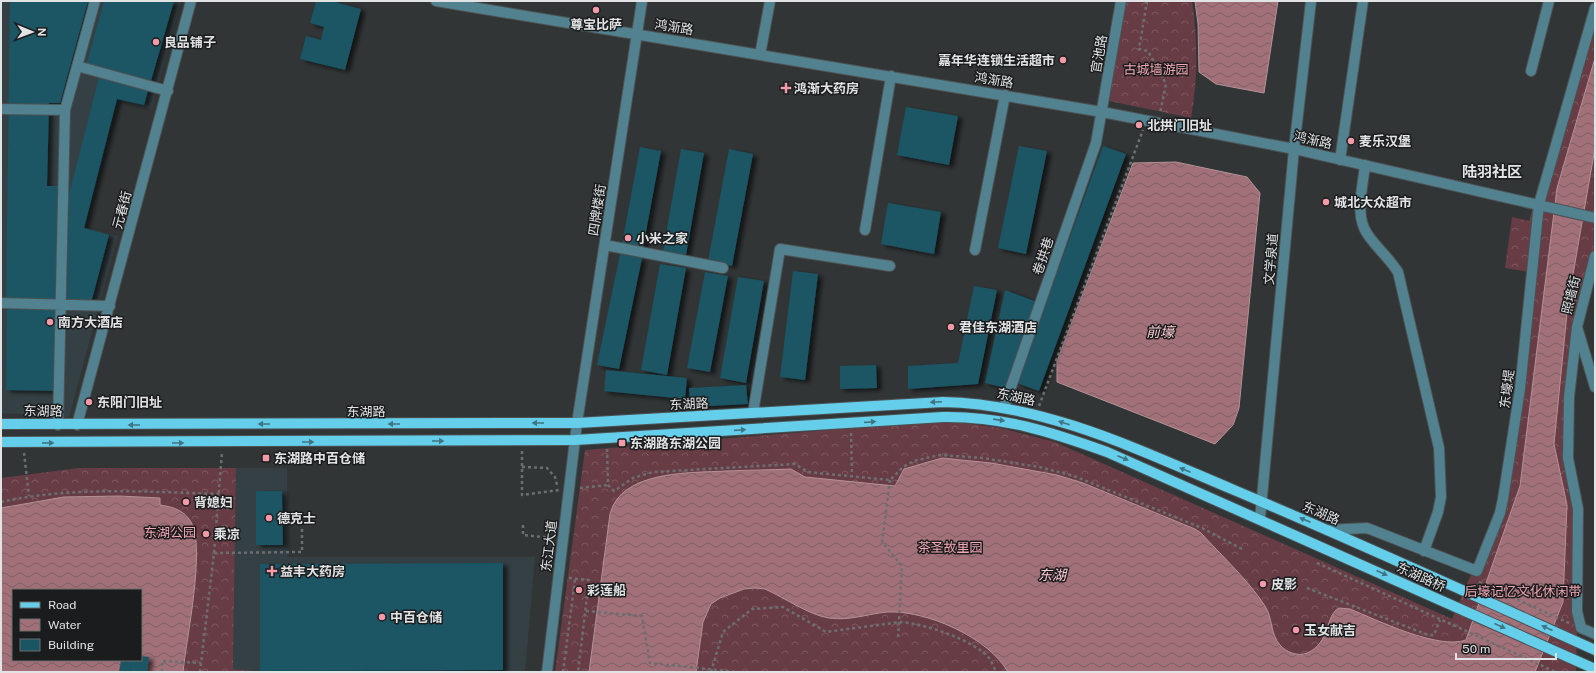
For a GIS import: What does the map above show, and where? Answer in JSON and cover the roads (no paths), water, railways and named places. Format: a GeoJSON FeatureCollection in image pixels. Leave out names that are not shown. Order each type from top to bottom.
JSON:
{"type":"FeatureCollection","features":[{"type":"Feature","properties":{"kind":"main road","name":"东湖路"},"geometry":{"type":"LineString","coordinates":[[1,424],[577,423],[943,402],[966,402],[1004,407],[1080,428],[1130,446],[1353,541]]}},
{"type":"Feature","properties":{"kind":"main road","name":"东湖路"},"geometry":{"type":"LineString","coordinates":[[3,443],[575,440],[966,416],[1007,421],[1030,426],[1107,452],[1346,557]]}},
{"type":"Feature","properties":{"kind":"main road","name":"东湖路桥"},"geometry":{"type":"LineString","coordinates":[[1353,541],[1595,650]]}},
{"type":"Feature","properties":{"kind":"main road","name":"东湖路桥"},"geometry":{"type":"LineString","coordinates":[[1346,557],[1595,669]]}},
{"type":"Feature","properties":{"kind":"street"},"geometry":{"type":"LineString","coordinates":[[58,425],[65,110],[95,1]]}},
{"type":"Feature","properties":{"kind":"street","name":"元春街"},"geometry":{"type":"LineString","coordinates":[[77,425],[192,1]]}},
{"type":"Feature","properties":{"kind":"street","name":"鸿渐路"},"geometry":{"type":"LineString","coordinates":[[436,1],[1005,95],[1158,122],[1294,149],[1595,218]]}},
{"type":"Feature","properties":{"kind":"street","name":"四牌楼街"},"geometry":{"type":"LineString","coordinates":[[577,423],[642,1]]}},
{"type":"Feature","properties":{"kind":"street"},"geometry":{"type":"LineString","coordinates":[[760,55],[770,1]]}},
{"type":"Feature","properties":{"kind":"street","name":"官池路"},"geometry":{"type":"LineString","coordinates":[[1102,112],[1121,1]]}},
{"type":"Feature","properties":{"kind":"street","name":"文学泉道"},"geometry":{"type":"LineString","coordinates":[[1260,519],[1294,149],[1311,1]]}},
{"type":"Feature","properties":{"kind":"street"},"geometry":{"type":"LineString","coordinates":[[1340,160],[1363,1]]}},
{"type":"Feature","properties":{"kind":"street"},"geometry":{"type":"LineString","coordinates":[[1531,71],[1549,1]]}},
{"type":"Feature","properties":{"kind":"street","name":"东壕堤"},"geometry":{"type":"LineString","coordinates":[[1424,550],[1476,576],[1500,513],[1520,389],[1541,205],[1595,8]]}},
{"type":"Feature","properties":{"kind":"street"},"geometry":{"type":"LineString","coordinates":[[77,66],[168,91]]}},
{"type":"Feature","properties":{"kind":"street"},"geometry":{"type":"LineString","coordinates":[[865,230],[890,76]]}},
{"type":"Feature","properties":{"kind":"street"},"geometry":{"type":"LineString","coordinates":[[975,250],[1005,95]]}},
{"type":"Feature","properties":{"kind":"street"},"geometry":{"type":"LineString","coordinates":[[1,109],[65,110]]}},
{"type":"Feature","properties":{"kind":"street","name":"卷拱巷"},"geometry":{"type":"LineString","coordinates":[[1004,407],[1096,143],[1102,112]]}},
{"type":"Feature","properties":{"kind":"street"},"geometry":{"type":"LineString","coordinates":[[1327,530],[1367,528],[1424,550],[1438,512],[1441,497],[1439,448],[1398,272],[1367,234],[1361,220],[1365,165]]}},
{"type":"Feature","properties":{"kind":"street"},"geometry":{"type":"LineString","coordinates":[[605,244],[723,268]]}},
{"type":"Feature","properties":{"kind":"street"},"geometry":{"type":"LineString","coordinates":[[753,413],[780,249],[890,266]]}},
{"type":"Feature","properties":{"kind":"street","name":"照墙街"},"geometry":{"type":"LineString","coordinates":[[1595,256],[1577,327],[1595,387]]}},
{"type":"Feature","properties":{"kind":"street"},"geometry":{"type":"LineString","coordinates":[[1,303],[110,306]]}},
{"type":"Feature","properties":{"kind":"street"},"geometry":{"type":"LineString","coordinates":[[1577,327],[1570,397],[1568,458],[1578,509],[1577,611],[1581,628],[1595,634]]}},
{"type":"Feature","properties":{"kind":"street","name":"东江大道"},"geometry":{"type":"LineString","coordinates":[[547,672],[577,423]]}},
{"type":"Feature","properties":{"kind":"water"},"geometry":{"type":"Polygon","coordinates":[[[1195,1],[1278,1],[1264,93],[1216,84],[1199,72],[1198,24],[1195,1]]]}},
{"type":"Feature","properties":{"kind":"water","name":"东湖"},"geometry":{"type":"Polygon","coordinates":[[[1595,58],[1595,148],[1568,303],[1554,444],[1567,505],[1563,602],[1535,672],[1008,672],[999,659],[971,637],[955,628],[937,621],[920,616],[887,612],[851,618],[829,618],[805,610],[765,589],[755,588],[744,589],[720,598],[711,604],[703,622],[696,672],[589,672],[610,514],[617,500],[628,489],[642,482],[677,474],[695,472],[791,469],[805,477],[895,486],[904,469],[942,458],[991,463],[1057,475],[1083,483],[1195,529],[1201,533],[1234,568],[1259,597],[1268,611],[1277,641],[1289,652],[1304,654],[1315,648],[1324,636],[1331,617],[1339,608],[1350,609],[1391,626],[1424,637],[1440,641],[1454,642],[1466,640],[1520,486],[1557,188],[1595,58]]]}},
{"type":"Feature","properties":{"kind":"water","name":"前壕"},"geometry":{"type":"Polygon","coordinates":[[[1176,162],[1247,177],[1260,193],[1239,408],[1233,425],[1215,444],[1057,382],[1057,361],[1133,163],[1176,162]]]}},
{"type":"Feature","properties":{"kind":"water","name":"东湖公园"},"geometry":{"type":"Polygon","coordinates":[[[119,496],[160,498],[160,505],[182,512],[191,522],[195,534],[196,551],[194,594],[183,672],[1,672],[1,508],[64,497],[119,496]]]}},
{"type":"Feature","properties":{"kind":"place","name":"尊宝比萨"},"geometry":{"type":"Point","coordinates":[596,10]}},
{"type":"Feature","properties":{"kind":"place","name":"良品铺子"},"geometry":{"type":"Point","coordinates":[156,42]}},
{"type":"Feature","properties":{"kind":"place","name":"嘉年华连锁生活超市"},"geometry":{"type":"Point","coordinates":[1063,60]}},
{"type":"Feature","properties":{"kind":"place","name":"鸿渐大药房"},"geometry":{"type":"Point","coordinates":[786,88]}},
{"type":"Feature","properties":{"kind":"place","name":"北拱门旧址"},"geometry":{"type":"Point","coordinates":[1139,125]}},
{"type":"Feature","properties":{"kind":"place","name":"麦乐汉堡"},"geometry":{"type":"Point","coordinates":[1351,141]}},
{"type":"Feature","properties":{"kind":"place","name":"城北大众超市"},"geometry":{"type":"Point","coordinates":[1326,202]}},
{"type":"Feature","properties":{"kind":"place","name":"小米之家"},"geometry":{"type":"Point","coordinates":[628,238]}},
{"type":"Feature","properties":{"kind":"place","name":"南方大酒店"},"geometry":{"type":"Point","coordinates":[50,322]}},
{"type":"Feature","properties":{"kind":"place","name":"君佳东湖酒店"},"geometry":{"type":"Point","coordinates":[951,327]}},
{"type":"Feature","properties":{"kind":"place","name":"东阳门旧址"},"geometry":{"type":"Point","coordinates":[89,402]}},
{"type":"Feature","properties":{"kind":"place","name":"东湖路东湖公园"},"geometry":{"type":"Point","coordinates":[622,443]}},
{"type":"Feature","properties":{"kind":"place","name":"东湖路中百仓储"},"geometry":{"type":"Point","coordinates":[266,458]}},
{"type":"Feature","properties":{"kind":"place","name":"背媳妇"},"geometry":{"type":"Point","coordinates":[186,502]}},
{"type":"Feature","properties":{"kind":"place","name":"德克士"},"geometry":{"type":"Point","coordinates":[269,518]}},
{"type":"Feature","properties":{"kind":"place","name":"乘凉"},"geometry":{"type":"Point","coordinates":[206,534]}},
{"type":"Feature","properties":{"kind":"place","name":"益丰大药房"},"geometry":{"type":"Point","coordinates":[272,571]}},
{"type":"Feature","properties":{"kind":"place","name":"皮影"},"geometry":{"type":"Point","coordinates":[1263,584]}},
{"type":"Feature","properties":{"kind":"place","name":"彩莲船"},"geometry":{"type":"Point","coordinates":[579,590]}},
{"type":"Feature","properties":{"kind":"place","name":"中百仓储"},"geometry":{"type":"Point","coordinates":[382,617]}},
{"type":"Feature","properties":{"kind":"place","name":"玉女献吉"},"geometry":{"type":"Point","coordinates":[1296,630]}},
{"type":"Feature","properties":{"kind":"district","name":"陆羽社区"},"geometry":{"type":"Point","coordinates":[1492,171]}},
{"type":"Feature","properties":{"kind":"park label","name":"古城墙游园"},"geometry":{"type":"Point","coordinates":[1156,69]}},
{"type":"Feature","properties":{"kind":"park label","name":"茶圣故里园"},"geometry":{"type":"Point","coordinates":[950,547]}},
{"type":"Feature","properties":{"kind":"park label","name":"后壕记忆文化休闲带"},"geometry":{"type":"Point","coordinates":[1523,591]}}]}
